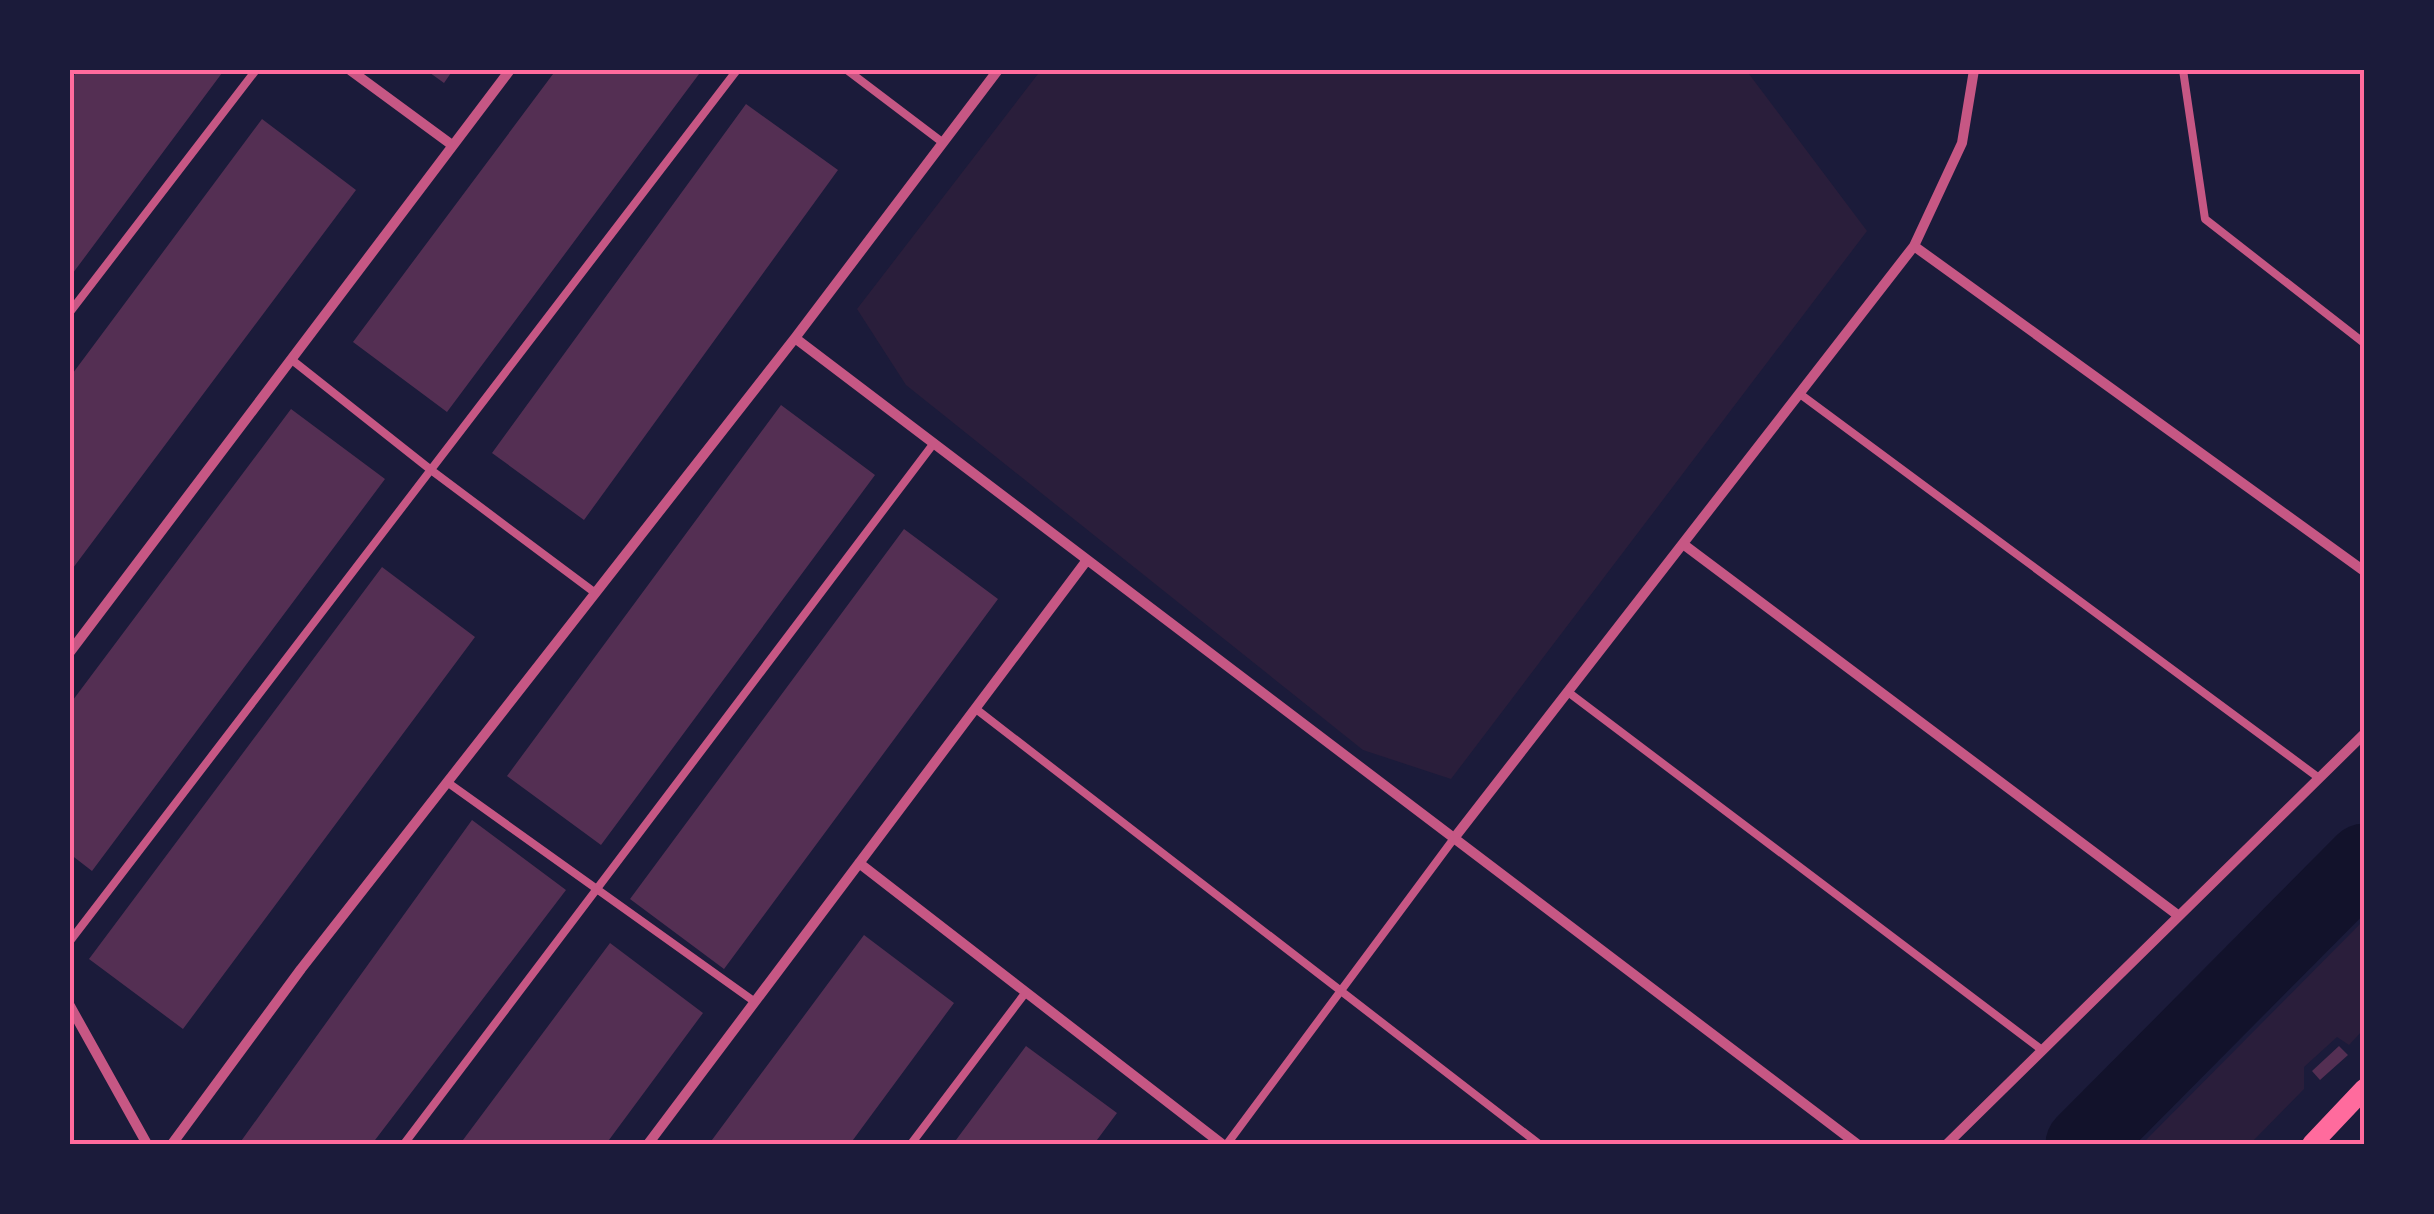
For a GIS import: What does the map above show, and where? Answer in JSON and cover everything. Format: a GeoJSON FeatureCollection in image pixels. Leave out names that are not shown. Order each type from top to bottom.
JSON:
{"type":"FeatureCollection","features":[{"type":"Feature","properties":{"kind":"main road"},"geometry":{"type":"LineString","coordinates":[[2312,1144],[2364,1089]]}},
{"type":"Feature","properties":{"kind":"street"},"geometry":{"type":"LineString","coordinates":[[350,70],[452,145]]}},
{"type":"Feature","properties":{"kind":"street"},"geometry":{"type":"LineString","coordinates":[[70,652],[74,637],[292,360],[510,70]]}},
{"type":"Feature","properties":{"kind":"street"},"geometry":{"type":"LineString","coordinates":[[172,1144],[302,969],[795,338],[998,70]]}},
{"type":"Feature","properties":{"kind":"street"},"geometry":{"type":"LineString","coordinates":[[1454,837],[1914,246],[1962,143],[1974,70]]}},
{"type":"Feature","properties":{"kind":"street"},"geometry":{"type":"LineString","coordinates":[[1914,246],[2364,571]]}},
{"type":"Feature","properties":{"kind":"street"},"geometry":{"type":"LineString","coordinates":[[795,338],[1857,1144]]}},
{"type":"Feature","properties":{"kind":"street"},"geometry":{"type":"LineString","coordinates":[[1683,544],[2179,916]]}},
{"type":"Feature","properties":{"kind":"street"},"geometry":{"type":"LineString","coordinates":[[648,1144],[1087,560]]}},
{"type":"Feature","properties":{"kind":"street"},"geometry":{"type":"LineString","coordinates":[[1946,1144],[2364,734]]}},
{"type":"Feature","properties":{"kind":"street"},"geometry":{"type":"LineString","coordinates":[[859,863],[1225,1144]]}},
{"type":"Feature","properties":{"kind":"street"},"geometry":{"type":"LineString","coordinates":[[70,1006],[147,1144]]}},
{"type":"Feature","properties":{"kind":"lane"},"geometry":{"type":"LineString","coordinates":[[70,312],[256,70]]}},
{"type":"Feature","properties":{"kind":"lane"},"geometry":{"type":"LineString","coordinates":[[70,941],[737,70]]}},
{"type":"Feature","properties":{"kind":"lane"},"geometry":{"type":"LineString","coordinates":[[847,70],[942,142]]}},
{"type":"Feature","properties":{"kind":"lane"},"geometry":{"type":"LineString","coordinates":[[2183,70],[2204,219],[2364,342]]}},
{"type":"Feature","properties":{"kind":"lane"},"geometry":{"type":"LineString","coordinates":[[292,360],[594,592]]}},
{"type":"Feature","properties":{"kind":"lane"},"geometry":{"type":"LineString","coordinates":[[1800,394],[2319,778]]}},
{"type":"Feature","properties":{"kind":"lane"},"geometry":{"type":"LineString","coordinates":[[404,1144],[934,444]]}},
{"type":"Feature","properties":{"kind":"lane"},"geometry":{"type":"LineString","coordinates":[[1568,692],[2042,1050]]}},
{"type":"Feature","properties":{"kind":"lane"},"geometry":{"type":"LineString","coordinates":[[976,709],[1539,1144]]}},
{"type":"Feature","properties":{"kind":"lane"},"geometry":{"type":"LineString","coordinates":[[447,782],[755,1002]]}},
{"type":"Feature","properties":{"kind":"lane"},"geometry":{"type":"LineString","coordinates":[[1225,1144],[1454,837]]}},
{"type":"Feature","properties":{"kind":"lane"},"geometry":{"type":"LineString","coordinates":[[911,1144],[1026,992]]}},
{"type":"Feature","properties":{"kind":"shaded area"},"geometry":{"type":"Polygon","coordinates":[[[1041,70],[1746,70],[1867,231],[1451,779],[1363,750],[906,385],[857,309],[1041,70]]]}},
{"type":"Feature","properties":{"kind":"shaded area"},"geometry":{"type":"Polygon","coordinates":[[[2364,920],[2364,1029],[2349,1045],[2337,1037],[2304,1067],[2304,1089],[2250,1144],[2142,1144],[2364,920]]]}},
{"type":"Feature","properties":{"kind":"building"},"geometry":{"type":"Polygon","coordinates":[[[78,70],[222,73],[70,277],[70,81],[78,70]]]}},
{"type":"Feature","properties":{"kind":"building"},"geometry":{"type":"Polygon","coordinates":[[[426,70],[453,70],[444,83],[426,70]]]}},
{"type":"Feature","properties":{"kind":"building"},"geometry":{"type":"Polygon","coordinates":[[[556,70],[702,70],[447,412],[353,342],[556,70]]]}},
{"type":"Feature","properties":{"kind":"building"},"geometry":{"type":"Polygon","coordinates":[[[746,104],[838,170],[584,520],[492,453],[746,104]]]}},
{"type":"Feature","properties":{"kind":"building"},"geometry":{"type":"Polygon","coordinates":[[[262,119],[356,190],[70,572],[70,377],[262,119]]]}},
{"type":"Feature","properties":{"kind":"building"},"geometry":{"type":"Polygon","coordinates":[[[781,405],[875,475],[601,845],[507,776],[781,405]]]}},
{"type":"Feature","properties":{"kind":"building"},"geometry":{"type":"Polygon","coordinates":[[[291,409],[385,479],[92,871],[70,854],[70,704],[291,409]]]}},
{"type":"Feature","properties":{"kind":"building"},"geometry":{"type":"Polygon","coordinates":[[[904,529],[998,599],[724,969],[630,899],[904,529]]]}},
{"type":"Feature","properties":{"kind":"building"},"geometry":{"type":"Polygon","coordinates":[[[382,567],[475,637],[183,1029],[89,959],[382,567]]]}},
{"type":"Feature","properties":{"kind":"building"},"geometry":{"type":"Polygon","coordinates":[[[472,820],[566,890],[372,1144],[239,1144],[472,820]]]}},
{"type":"Feature","properties":{"kind":"building"},"geometry":{"type":"Polygon","coordinates":[[[864,935],[954,1003],[850,1144],[709,1144],[864,935]]]}},
{"type":"Feature","properties":{"kind":"building"},"geometry":{"type":"Polygon","coordinates":[[[610,943],[703,1013],[606,1144],[460,1144],[610,943]]]}},
{"type":"Feature","properties":{"kind":"building"},"geometry":{"type":"Polygon","coordinates":[[[1026,1046],[1117,1113],[1094,1144],[953,1144],[1026,1046]]]}},
{"type":"Feature","properties":{"kind":"building"},"geometry":{"type":"Polygon","coordinates":[[[2339,1046],[2348,1055],[2320,1080],[2312,1071],[2339,1046]]]}},
{"type":"Feature","properties":{"kind":"waterway"},"geometry":{"type":"LineString","coordinates":[[2083,1144],[2364,861]]}}]}
